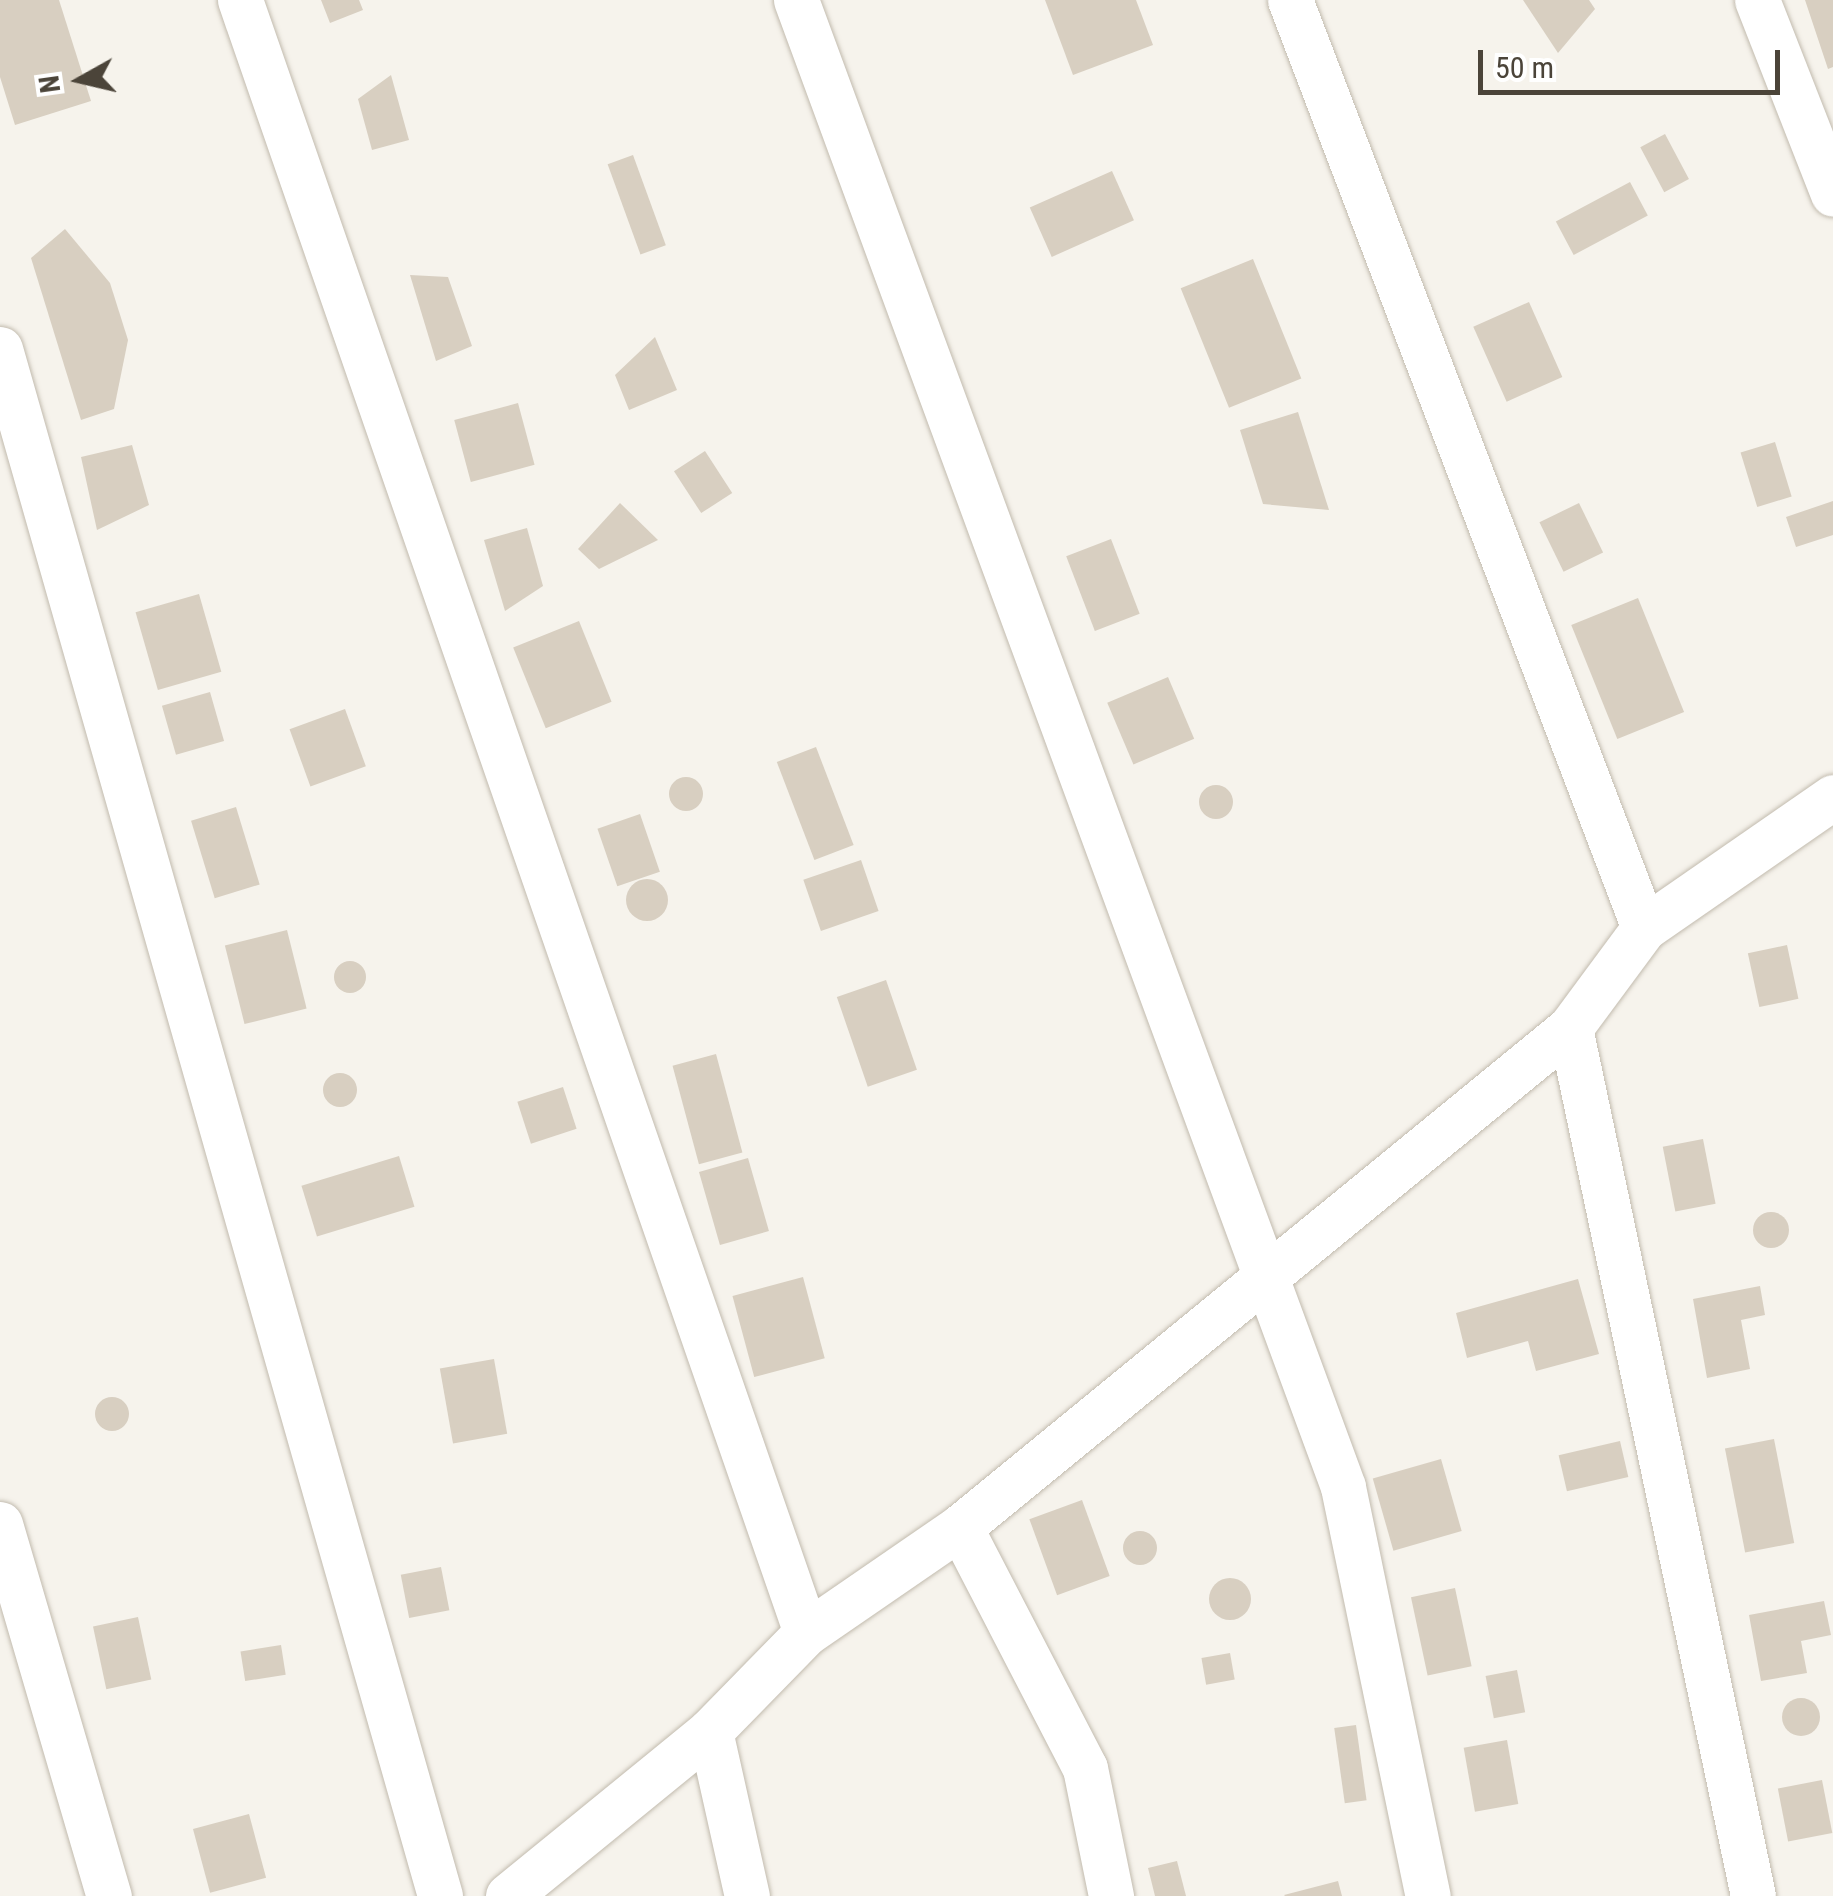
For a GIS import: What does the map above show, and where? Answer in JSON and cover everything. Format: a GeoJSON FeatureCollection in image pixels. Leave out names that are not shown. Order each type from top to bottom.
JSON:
{"type":"FeatureCollection","features":[{"type":"Feature","properties":{"kind":"street"},"geometry":{"type":"LineString","coordinates":[[240,0],[806,1633]]}},
{"type":"Feature","properties":{"kind":"street"},"geometry":{"type":"LineString","coordinates":[[796,0],[1272,1272],[1343,1486],[1428,1896]]}},
{"type":"Feature","properties":{"kind":"street"},"geometry":{"type":"LineString","coordinates":[[1290,0],[1644,928]]}},
{"type":"Feature","properties":{"kind":"street"},"geometry":{"type":"LineString","coordinates":[[1757,0],[1833,194]]}},
{"type":"Feature","properties":{"kind":"street"},"geometry":{"type":"LineString","coordinates":[[0,349],[440,1896]]}},
{"type":"Feature","properties":{"kind":"street"},"geometry":{"type":"LineString","coordinates":[[508,1896],[710,1731],[806,1633],[960,1526],[1570,1028],[1644,928],[1833,797]]}},
{"type":"Feature","properties":{"kind":"street"},"geometry":{"type":"LineString","coordinates":[[1570,1028],[1754,1896]]}},
{"type":"Feature","properties":{"kind":"street"},"geometry":{"type":"LineString","coordinates":[[0,1524],[110,1896]]}},
{"type":"Feature","properties":{"kind":"street"},"geometry":{"type":"LineString","coordinates":[[960,1526],[1085,1768],[1111,1896]]}},
{"type":"Feature","properties":{"kind":"street"},"geometry":{"type":"LineString","coordinates":[[710,1731],[747,1896]]}},
{"type":"Feature","properties":{"kind":"building"},"geometry":{"type":"Polygon","coordinates":[[[0,0],[59,0],[91,101],[15,125],[0,77],[0,0]]]}},
{"type":"Feature","properties":{"kind":"building"},"geometry":{"type":"Polygon","coordinates":[[[321,0],[359,0],[363,10],[330,23],[321,0]]]}},
{"type":"Feature","properties":{"kind":"building"},"geometry":{"type":"Polygon","coordinates":[[[1045,0],[1136,0],[1153,45],[1073,75],[1045,0]]]}},
{"type":"Feature","properties":{"kind":"building"},"geometry":{"type":"Polygon","coordinates":[[[1523,0],[1589,0],[1595,9],[1558,53],[1523,0]]]}},
{"type":"Feature","properties":{"kind":"building"},"geometry":{"type":"Polygon","coordinates":[[[1805,0],[1833,0],[1833,67],[1828,69],[1805,0]]]}},
{"type":"Feature","properties":{"kind":"building"},"geometry":{"type":"Polygon","coordinates":[[[391,75],[409,140],[372,150],[358,99],[391,75]]]}},
{"type":"Feature","properties":{"kind":"building"},"geometry":{"type":"Polygon","coordinates":[[[1665,134],[1689,179],[1664,192],[1640,147],[1665,134]]]}},
{"type":"Feature","properties":{"kind":"building"},"geometry":{"type":"Polygon","coordinates":[[[633,155],[666,245],[640,254],[608,164],[633,155]]]}},
{"type":"Feature","properties":{"kind":"building"},"geometry":{"type":"Polygon","coordinates":[[[1112,171],[1134,220],[1052,257],[1030,208],[1112,171]]]}},
{"type":"Feature","properties":{"kind":"building"},"geometry":{"type":"Polygon","coordinates":[[[1630,182],[1648,216],[1574,255],[1556,221],[1630,182]]]}},
{"type":"Feature","properties":{"kind":"building"},"geometry":{"type":"Polygon","coordinates":[[[65,229],[110,283],[128,340],[114,409],[81,420],[31,258],[65,229]]]}},
{"type":"Feature","properties":{"kind":"building"},"geometry":{"type":"Polygon","coordinates":[[[1253,259],[1301,379],[1229,408],[1181,288],[1253,259]]]}},
{"type":"Feature","properties":{"kind":"building"},"geometry":{"type":"Polygon","coordinates":[[[410,275],[448,277],[472,346],[436,361],[410,275]]]}},
{"type":"Feature","properties":{"kind":"building"},"geometry":{"type":"Polygon","coordinates":[[[1529,302],[1562,377],[1507,402],[1473,327],[1529,302]]]}},
{"type":"Feature","properties":{"kind":"building"},"geometry":{"type":"Polygon","coordinates":[[[655,337],[677,390],[629,410],[615,375],[655,337]]]}},
{"type":"Feature","properties":{"kind":"building"},"geometry":{"type":"Polygon","coordinates":[[[518,403],[535,465],[471,482],[454,420],[518,403]]]}},
{"type":"Feature","properties":{"kind":"building"},"geometry":{"type":"Polygon","coordinates":[[[1298,412],[1329,510],[1263,504],[1240,430],[1298,412]]]}},
{"type":"Feature","properties":{"kind":"building"},"geometry":{"type":"Polygon","coordinates":[[[1775,442],[1792,497],[1757,507],[1741,453],[1775,442]]]}},
{"type":"Feature","properties":{"kind":"building"},"geometry":{"type":"Polygon","coordinates":[[[132,445],[149,505],[97,530],[81,457],[132,445]]]}},
{"type":"Feature","properties":{"kind":"building"},"geometry":{"type":"Polygon","coordinates":[[[705,451],[732,493],[701,513],[674,471],[705,451]]]}},
{"type":"Feature","properties":{"kind":"building"},"geometry":{"type":"Polygon","coordinates":[[[1833,501],[1833,535],[1796,547],[1786,517],[1833,501]]]}},
{"type":"Feature","properties":{"kind":"building"},"geometry":{"type":"Polygon","coordinates":[[[620,503],[658,540],[599,569],[578,549],[620,503]]]}},
{"type":"Feature","properties":{"kind":"building"},"geometry":{"type":"Polygon","coordinates":[[[1579,503],[1603,552],[1564,572],[1539,522],[1579,503]]]}},
{"type":"Feature","properties":{"kind":"building"},"geometry":{"type":"Polygon","coordinates":[[[527,528],[543,586],[505,611],[484,540],[527,528]]]}},
{"type":"Feature","properties":{"kind":"building"},"geometry":{"type":"Polygon","coordinates":[[[1111,539],[1140,614],[1095,631],[1066,556],[1111,539]]]}},
{"type":"Feature","properties":{"kind":"building"},"geometry":{"type":"Polygon","coordinates":[[[199,594],[221,672],[158,690],[136,612],[199,594]]]}},
{"type":"Feature","properties":{"kind":"building"},"geometry":{"type":"Polygon","coordinates":[[[1638,598],[1684,712],[1617,739],[1571,625],[1638,598]]]}},
{"type":"Feature","properties":{"kind":"building"},"geometry":{"type":"Polygon","coordinates":[[[579,621],[612,702],[546,728],[513,648],[579,621]]]}},
{"type":"Feature","properties":{"kind":"building"},"geometry":{"type":"Polygon","coordinates":[[[1168,677],[1194,739],[1133,764],[1107,703],[1168,677]]]}},
{"type":"Feature","properties":{"kind":"building"},"geometry":{"type":"Polygon","coordinates":[[[210,692],[224,741],[176,755],[162,706],[210,692]]]}},
{"type":"Feature","properties":{"kind":"building"},"geometry":{"type":"Polygon","coordinates":[[[345,709],[366,766],[310,787],[290,729],[345,709]]]}},
{"type":"Feature","properties":{"kind":"building"},"geometry":{"type":"Polygon","coordinates":[[[816,747],[854,845],[814,860],[777,762],[816,747]]]}},
{"type":"Feature","properties":{"kind":"building"},"geometry":{"type":"Polygon","coordinates":[[[686,777],[698,782],[703,794],[698,806],[686,811],[674,806],[669,794],[674,782],[686,777]]]}},
{"type":"Feature","properties":{"kind":"building"},"geometry":{"type":"Polygon","coordinates":[[[1216,785],[1228,790],[1233,802],[1228,814],[1216,819],[1204,814],[1199,802],[1204,790],[1216,785]]]}},
{"type":"Feature","properties":{"kind":"building"},"geometry":{"type":"Polygon","coordinates":[[[236,807],[260,884],[215,898],[191,821],[236,807]]]}},
{"type":"Feature","properties":{"kind":"building"},"geometry":{"type":"Polygon","coordinates":[[[640,814],[660,872],[617,886],[597,829],[640,814]]]}},
{"type":"Feature","properties":{"kind":"building"},"geometry":{"type":"Polygon","coordinates":[[[861,860],[879,911],[821,931],[803,880],[861,860]]]}},
{"type":"Feature","properties":{"kind":"building"},"geometry":{"type":"Polygon","coordinates":[[[647,879],[662,885],[668,900],[662,915],[647,921],[632,915],[626,900],[632,885],[647,879]]]}},
{"type":"Feature","properties":{"kind":"building"},"geometry":{"type":"Polygon","coordinates":[[[287,930],[307,1009],[244,1024],[225,945],[287,930]]]}},
{"type":"Feature","properties":{"kind":"building"},"geometry":{"type":"Polygon","coordinates":[[[1787,945],[1798,999],[1759,1007],[1748,953],[1787,945]]]}},
{"type":"Feature","properties":{"kind":"building"},"geometry":{"type":"Polygon","coordinates":[[[350,961],[361,966],[366,977],[361,988],[350,993],[339,988],[334,977],[339,966],[350,961]]]}},
{"type":"Feature","properties":{"kind":"building"},"geometry":{"type":"Polygon","coordinates":[[[886,980],[917,1070],[868,1087],[837,997],[886,980]]]}},
{"type":"Feature","properties":{"kind":"building"},"geometry":{"type":"Polygon","coordinates":[[[716,1054],[742,1153],[699,1164],[673,1066],[716,1054]]]}},
{"type":"Feature","properties":{"kind":"building"},"geometry":{"type":"Polygon","coordinates":[[[340,1073],[352,1078],[357,1090],[352,1102],[340,1107],[328,1102],[323,1090],[328,1078],[340,1073]]]}},
{"type":"Feature","properties":{"kind":"building"},"geometry":{"type":"Polygon","coordinates":[[[563,1087],[577,1129],[531,1144],[517,1102],[563,1087]]]}},
{"type":"Feature","properties":{"kind":"building"},"geometry":{"type":"Polygon","coordinates":[[[1703,1139],[1716,1204],[1675,1212],[1663,1147],[1703,1139]]]}},
{"type":"Feature","properties":{"kind":"building"},"geometry":{"type":"Polygon","coordinates":[[[399,1156],[414,1207],[317,1237],[301,1186],[399,1156]]]}},
{"type":"Feature","properties":{"kind":"building"},"geometry":{"type":"Polygon","coordinates":[[[748,1158],[769,1231],[720,1245],[699,1172],[748,1158]]]}},
{"type":"Feature","properties":{"kind":"building"},"geometry":{"type":"Polygon","coordinates":[[[1771,1212],[1784,1217],[1789,1230],[1784,1243],[1771,1248],[1758,1243],[1753,1230],[1758,1217],[1771,1212]]]}},
{"type":"Feature","properties":{"kind":"building"},"geometry":{"type":"Polygon","coordinates":[[[803,1277],[825,1358],[754,1377],[732,1296],[803,1277]]]}},
{"type":"Feature","properties":{"kind":"building"},"geometry":{"type":"Polygon","coordinates":[[[1578,1279],[1599,1354],[1536,1371],[1528,1341],[1467,1358],[1456,1313],[1578,1279]]]}},
{"type":"Feature","properties":{"kind":"building"},"geometry":{"type":"Polygon","coordinates":[[[1760,1286],[1765,1315],[1741,1320],[1750,1369],[1707,1378],[1693,1299],[1760,1286]]]}},
{"type":"Feature","properties":{"kind":"building"},"geometry":{"type":"Polygon","coordinates":[[[494,1359],[507,1434],[453,1443],[440,1369],[494,1359]]]}},
{"type":"Feature","properties":{"kind":"building"},"geometry":{"type":"Polygon","coordinates":[[[112,1397],[124,1402],[129,1414],[124,1426],[112,1431],[100,1426],[95,1414],[100,1402],[112,1397]]]}},
{"type":"Feature","properties":{"kind":"building"},"geometry":{"type":"Polygon","coordinates":[[[1774,1439],[1794,1543],[1745,1553],[1725,1449],[1774,1439]]]}},
{"type":"Feature","properties":{"kind":"building"},"geometry":{"type":"Polygon","coordinates":[[[1620,1441],[1628,1477],[1567,1491],[1559,1455],[1620,1441]]]}},
{"type":"Feature","properties":{"kind":"building"},"geometry":{"type":"Polygon","coordinates":[[[1441,1459],[1462,1531],[1393,1551],[1373,1479],[1441,1459]]]}},
{"type":"Feature","properties":{"kind":"building"},"geometry":{"type":"Polygon","coordinates":[[[1082,1500],[1110,1576],[1057,1595],[1029,1519],[1082,1500]]]}},
{"type":"Feature","properties":{"kind":"building"},"geometry":{"type":"Polygon","coordinates":[[[1140,1531],[1152,1536],[1157,1548],[1152,1560],[1140,1565],[1128,1560],[1123,1548],[1128,1536],[1140,1531]]]}},
{"type":"Feature","properties":{"kind":"building"},"geometry":{"type":"Polygon","coordinates":[[[441,1567],[449,1610],[409,1618],[401,1575],[441,1567]]]}},
{"type":"Feature","properties":{"kind":"building"},"geometry":{"type":"Polygon","coordinates":[[[1230,1578],[1245,1584],[1251,1599],[1245,1614],[1230,1620],[1215,1614],[1209,1599],[1215,1584],[1230,1578]]]}},
{"type":"Feature","properties":{"kind":"building"},"geometry":{"type":"Polygon","coordinates":[[[1455,1588],[1472,1666],[1428,1676],[1411,1597],[1455,1588]]]}},
{"type":"Feature","properties":{"kind":"building"},"geometry":{"type":"Polygon","coordinates":[[[1824,1601],[1831,1635],[1801,1641],[1807,1673],[1761,1681],[1749,1615],[1824,1601]]]}},
{"type":"Feature","properties":{"kind":"building"},"geometry":{"type":"Polygon","coordinates":[[[138,1617],[151,1680],[106,1689],[93,1627],[138,1617]]]}},
{"type":"Feature","properties":{"kind":"building"},"geometry":{"type":"Polygon","coordinates":[[[281,1645],[286,1675],[245,1681],[241,1651],[281,1645]]]}},
{"type":"Feature","properties":{"kind":"building"},"geometry":{"type":"Polygon","coordinates":[[[1230,1653],[1235,1680],[1206,1685],[1201,1658],[1230,1653]]]}},
{"type":"Feature","properties":{"kind":"building"},"geometry":{"type":"Polygon","coordinates":[[[1517,1670],[1525,1712],[1494,1718],[1486,1676],[1517,1670]]]}},
{"type":"Feature","properties":{"kind":"building"},"geometry":{"type":"Polygon","coordinates":[[[1801,1698],[1814,1704],[1820,1717],[1814,1730],[1801,1736],[1788,1730],[1782,1717],[1788,1704],[1801,1698]]]}},
{"type":"Feature","properties":{"kind":"building"},"geometry":{"type":"Polygon","coordinates":[[[1356,1725],[1367,1800],[1345,1803],[1334,1728],[1356,1725]]]}},
{"type":"Feature","properties":{"kind":"building"},"geometry":{"type":"Polygon","coordinates":[[[1507,1740],[1518,1804],[1475,1812],[1464,1748],[1507,1740]]]}},
{"type":"Feature","properties":{"kind":"building"},"geometry":{"type":"Polygon","coordinates":[[[1822,1780],[1832,1833],[1788,1842],[1778,1789],[1822,1780]]]}},
{"type":"Feature","properties":{"kind":"building"},"geometry":{"type":"Polygon","coordinates":[[[249,1814],[266,1878],[210,1893],[193,1829],[249,1814]]]}},
{"type":"Feature","properties":{"kind":"building"},"geometry":{"type":"Polygon","coordinates":[[[1177,1861],[1186,1896],[1155,1896],[1148,1868],[1177,1861]]]}},
{"type":"Feature","properties":{"kind":"building"},"geometry":{"type":"Polygon","coordinates":[[[1338,1881],[1342,1896],[1284,1895],[1338,1881]]]}}]}
